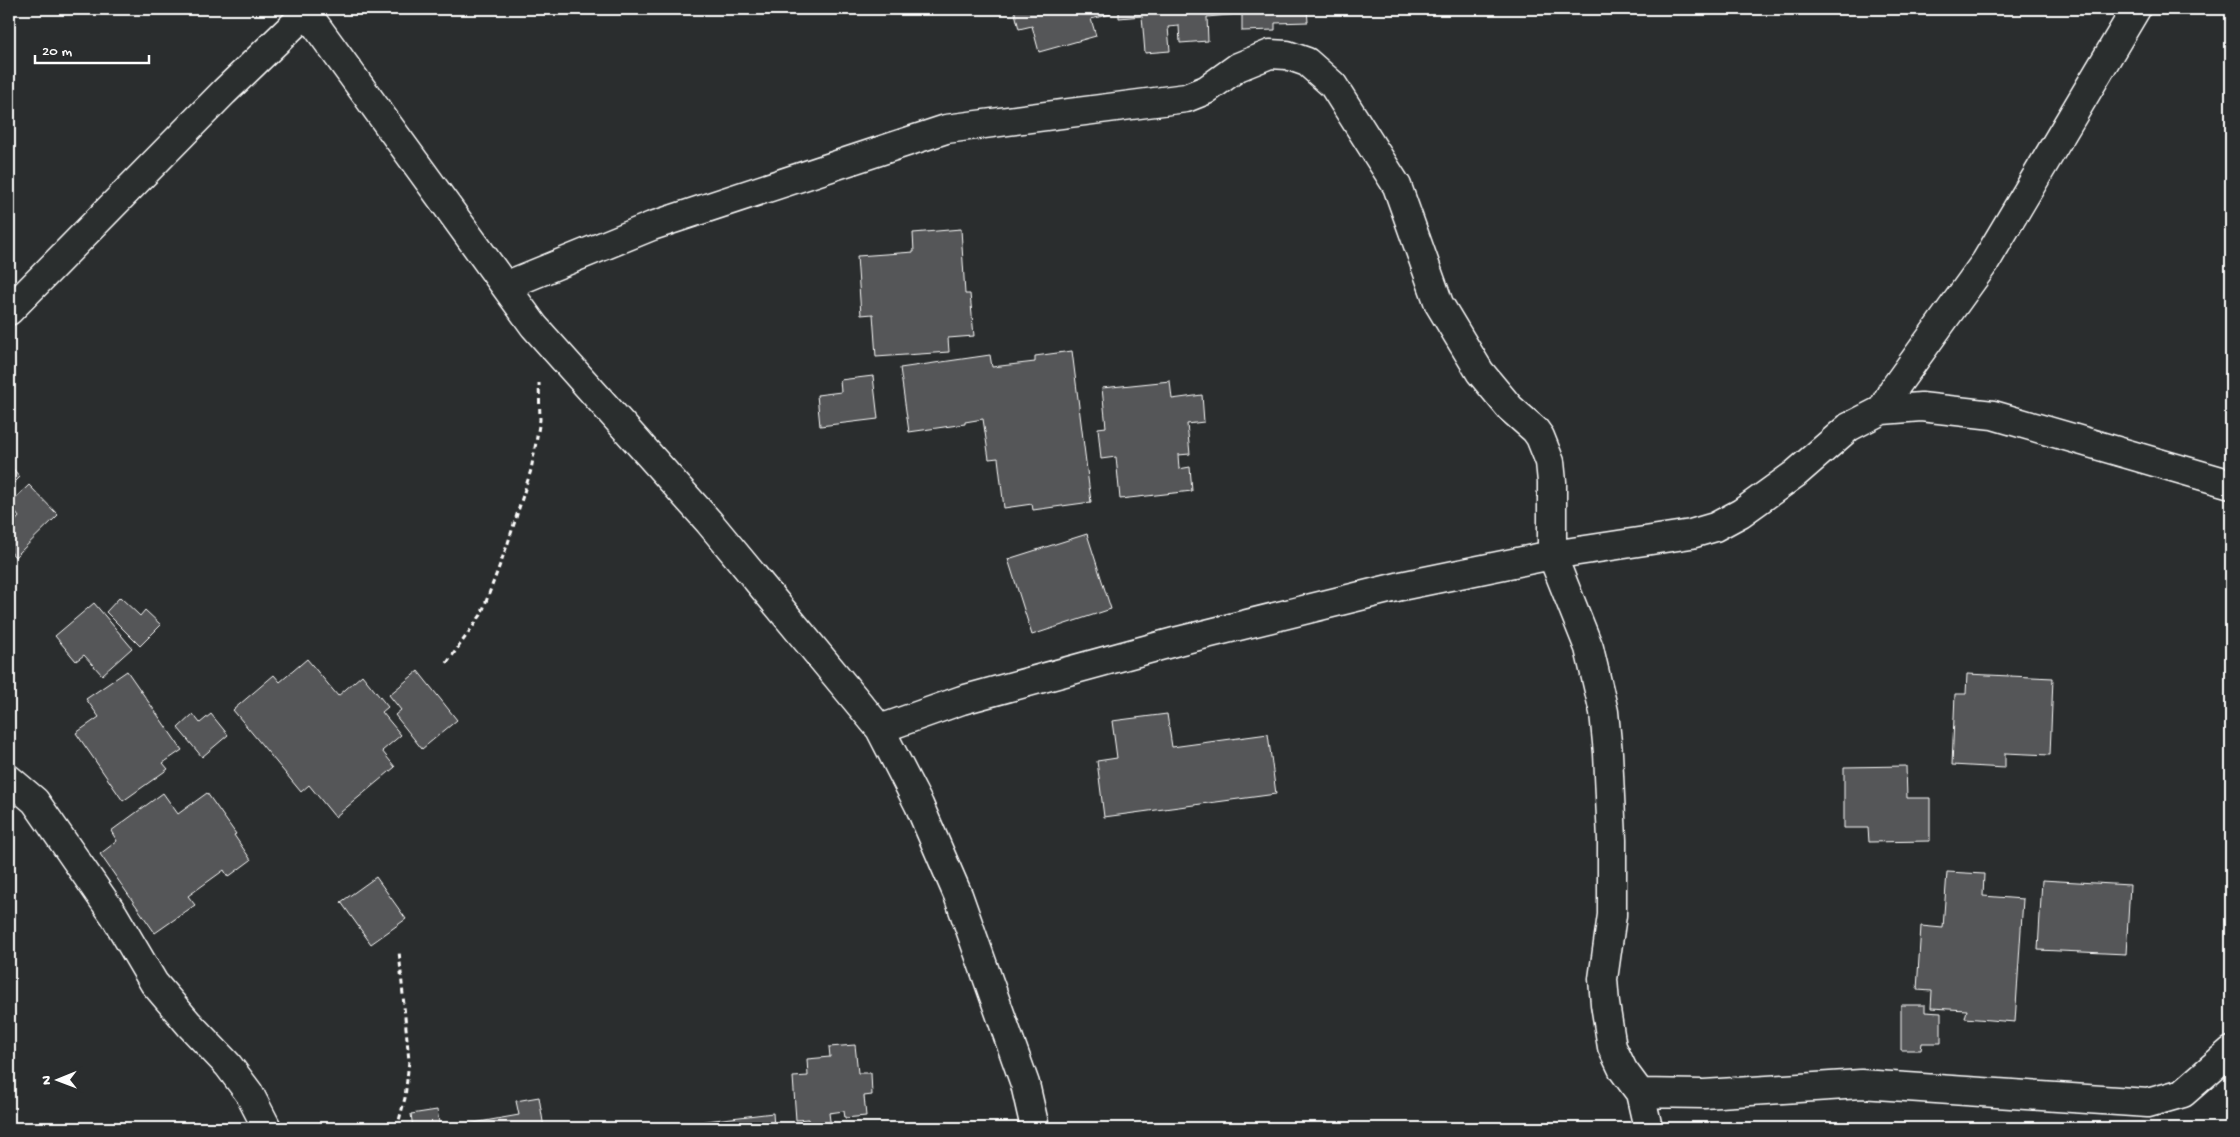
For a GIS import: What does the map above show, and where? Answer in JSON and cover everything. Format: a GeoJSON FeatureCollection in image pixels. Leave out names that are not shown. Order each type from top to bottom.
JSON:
{"type":"FeatureCollection","features":[{"type":"Feature","properties":{"kind":"street"},"geometry":{"type":"LineString","coordinates":[[1882,410],[1893,390],[1986,261],[2136,9]]}},
{"type":"Feature","properties":{"kind":"street"},"geometry":{"type":"LineString","coordinates":[[9,311],[305,11],[537,330],[709,522],[880,729],[919,805],[958,895],[1025,1084],[1035,1128]]}},
{"type":"Feature","properties":{"kind":"street"},"geometry":{"type":"LineString","coordinates":[[505,286],[652,226],[946,129],[1186,98],[1206,90],[1238,67],[1270,54],[1298,58],[1307,62],[1333,85],[1397,186],[1438,304],[1480,372],[1510,408],[1535,430],[1540,437],[1550,462],[1552,482],[1552,555],[1589,648],[1604,712],[1612,840],[1612,915],[1603,979],[1605,1004],[1612,1047],[1617,1060],[1640,1093],[1648,1128]]}},
{"type":"Feature","properties":{"kind":"street"},"geometry":{"type":"LineString","coordinates":[[880,729],[962,700],[1178,641],[1401,586],[1552,555],[1691,534],[1715,527],[1741,513],[1795,474],[1849,427],[1882,410],[1921,407],[1993,414],[2231,484]]}},
{"type":"Feature","properties":{"kind":"street"},"geometry":{"type":"LineString","coordinates":[[9,779],[35,802],[114,915],[154,983],[228,1065],[249,1093],[267,1128]]}},
{"type":"Feature","properties":{"kind":"street"},"geometry":{"type":"LineString","coordinates":[[1640,1093],[1704,1094],[1862,1084],[2148,1104],[2183,1093],[2231,1051]]}},
{"type":"Feature","properties":{"kind":"path"},"geometry":{"type":"LineString","coordinates":[[447,663],[481,615],[508,543],[531,470],[540,420],[537,330]]}},
{"type":"Feature","properties":{"kind":"path"},"geometry":{"type":"LineString","coordinates":[[397,1128],[405,1098],[409,1061],[399,951]]}},
{"type":"Feature","properties":{"kind":"building"},"geometry":{"type":"Polygon","coordinates":[[[1014,9],[1110,9],[1111,14],[1091,19],[1096,36],[1039,52],[1032,26],[1019,29],[1014,9]]]}},
{"type":"Feature","properties":{"kind":"building"},"geometry":{"type":"Polygon","coordinates":[[[1119,9],[1238,9],[1239,14],[1207,17],[1208,41],[1180,43],[1179,26],[1168,27],[1170,51],[1145,53],[1142,16],[1119,18],[1119,9]]]}},
{"type":"Feature","properties":{"kind":"building"},"geometry":{"type":"Polygon","coordinates":[[[1242,9],[1307,9],[1308,22],[1275,23],[1275,30],[1242,31],[1242,9]]]}},
{"type":"Feature","properties":{"kind":"building"},"geometry":{"type":"Polygon","coordinates":[[[961,229],[965,294],[970,294],[974,336],[948,338],[949,352],[876,357],[873,314],[861,315],[857,256],[914,252],[913,233],[961,229]]]}},
{"type":"Feature","properties":{"kind":"building"},"geometry":{"type":"Polygon","coordinates":[[[1072,351],[1091,502],[1033,510],[1032,504],[1004,508],[998,458],[989,459],[983,419],[965,422],[965,424],[909,432],[900,368],[990,355],[992,367],[1035,362],[1035,356],[1072,351]]]}},
{"type":"Feature","properties":{"kind":"building"},"geometry":{"type":"Polygon","coordinates":[[[873,376],[878,419],[820,426],[817,395],[841,392],[840,380],[873,376]]]}},
{"type":"Feature","properties":{"kind":"building"},"geometry":{"type":"Polygon","coordinates":[[[1170,381],[1172,399],[1202,395],[1204,422],[1187,424],[1190,454],[1178,455],[1179,469],[1190,467],[1192,491],[1120,499],[1116,457],[1101,459],[1098,428],[1106,427],[1102,388],[1170,381]]]}},
{"type":"Feature","properties":{"kind":"building"},"geometry":{"type":"Polygon","coordinates":[[[9,464],[20,477],[9,488],[9,464]]]}},
{"type":"Feature","properties":{"kind":"building"},"geometry":{"type":"Polygon","coordinates":[[[29,485],[58,515],[15,557],[9,550],[9,528],[19,517],[9,504],[29,485]]]}},
{"type":"Feature","properties":{"kind":"building"},"geometry":{"type":"Polygon","coordinates":[[[1087,534],[1111,609],[1032,635],[1008,559],[1087,534]]]}},
{"type":"Feature","properties":{"kind":"building"},"geometry":{"type":"Polygon","coordinates":[[[120,597],[140,616],[145,610],[161,625],[140,646],[106,612],[120,597]]]}},
{"type":"Feature","properties":{"kind":"building"},"geometry":{"type":"Polygon","coordinates":[[[94,603],[132,648],[102,675],[84,655],[76,661],[55,636],[94,603]]]}},
{"type":"Feature","properties":{"kind":"building"},"geometry":{"type":"Polygon","coordinates":[[[307,659],[338,696],[362,675],[388,707],[382,712],[401,735],[382,751],[395,767],[335,817],[309,785],[301,792],[233,710],[274,675],[280,682],[307,659]]]}},
{"type":"Feature","properties":{"kind":"building"},"geometry":{"type":"Polygon","coordinates":[[[127,671],[182,750],[163,763],[168,769],[123,801],[76,733],[99,717],[86,699],[127,671]]]}},
{"type":"Feature","properties":{"kind":"building"},"geometry":{"type":"Polygon","coordinates":[[[418,671],[457,720],[422,749],[395,715],[401,710],[389,695],[418,671]]]}},
{"type":"Feature","properties":{"kind":"building"},"geometry":{"type":"Polygon","coordinates":[[[1967,674],[2053,678],[2050,755],[2005,753],[2005,768],[1952,765],[1955,694],[1966,694],[1967,674]]]}},
{"type":"Feature","properties":{"kind":"building"},"geometry":{"type":"Polygon","coordinates":[[[193,714],[200,723],[211,714],[228,735],[202,757],[178,728],[193,714]]]}},
{"type":"Feature","properties":{"kind":"building"},"geometry":{"type":"Polygon","coordinates":[[[1167,714],[1172,747],[1268,734],[1276,794],[1104,817],[1097,761],[1117,758],[1112,721],[1167,714]]]}},
{"type":"Feature","properties":{"kind":"building"},"geometry":{"type":"Polygon","coordinates":[[[1906,766],[1907,798],[1930,798],[1930,841],[1869,842],[1868,828],[1844,828],[1844,767],[1906,766]]]}},
{"type":"Feature","properties":{"kind":"building"},"geometry":{"type":"Polygon","coordinates":[[[163,793],[178,814],[207,793],[236,834],[234,835],[251,860],[228,877],[224,870],[188,896],[195,905],[155,933],[100,854],[117,841],[111,831],[163,793]]]}},
{"type":"Feature","properties":{"kind":"building"},"geometry":{"type":"Polygon","coordinates":[[[1947,872],[1984,874],[1983,896],[2023,899],[2015,1022],[1965,1018],[1967,1010],[1931,1008],[1932,991],[1917,990],[1921,926],[1943,928],[1947,872]]]}},
{"type":"Feature","properties":{"kind":"building"},"geometry":{"type":"Polygon","coordinates":[[[376,877],[406,919],[371,944],[341,902],[376,877]]]}},
{"type":"Feature","properties":{"kind":"building"},"geometry":{"type":"Polygon","coordinates":[[[2042,880],[2130,885],[2126,954],[2038,950],[2042,880]]]}},
{"type":"Feature","properties":{"kind":"building"},"geometry":{"type":"Polygon","coordinates":[[[1901,1005],[1925,1005],[1925,1012],[1941,1013],[1941,1043],[1922,1043],[1921,1050],[1901,1050],[1901,1005]]]}},
{"type":"Feature","properties":{"kind":"building"},"geometry":{"type":"Polygon","coordinates":[[[855,1045],[858,1073],[871,1073],[872,1095],[864,1096],[866,1116],[845,1118],[844,1111],[829,1113],[831,1128],[810,1128],[809,1119],[796,1120],[793,1077],[808,1076],[807,1059],[830,1057],[829,1047],[855,1045]]]}},
{"type":"Feature","properties":{"kind":"building"},"geometry":{"type":"Polygon","coordinates":[[[539,1097],[544,1128],[469,1128],[468,1124],[519,1115],[516,1101],[539,1097]]]}},
{"type":"Feature","properties":{"kind":"building"},"geometry":{"type":"Polygon","coordinates":[[[437,1110],[440,1128],[413,1128],[411,1114],[437,1110]]]}},
{"type":"Feature","properties":{"kind":"building"},"geometry":{"type":"Polygon","coordinates":[[[773,1113],[774,1128],[665,1128],[665,1126],[773,1113]]]}}]}
